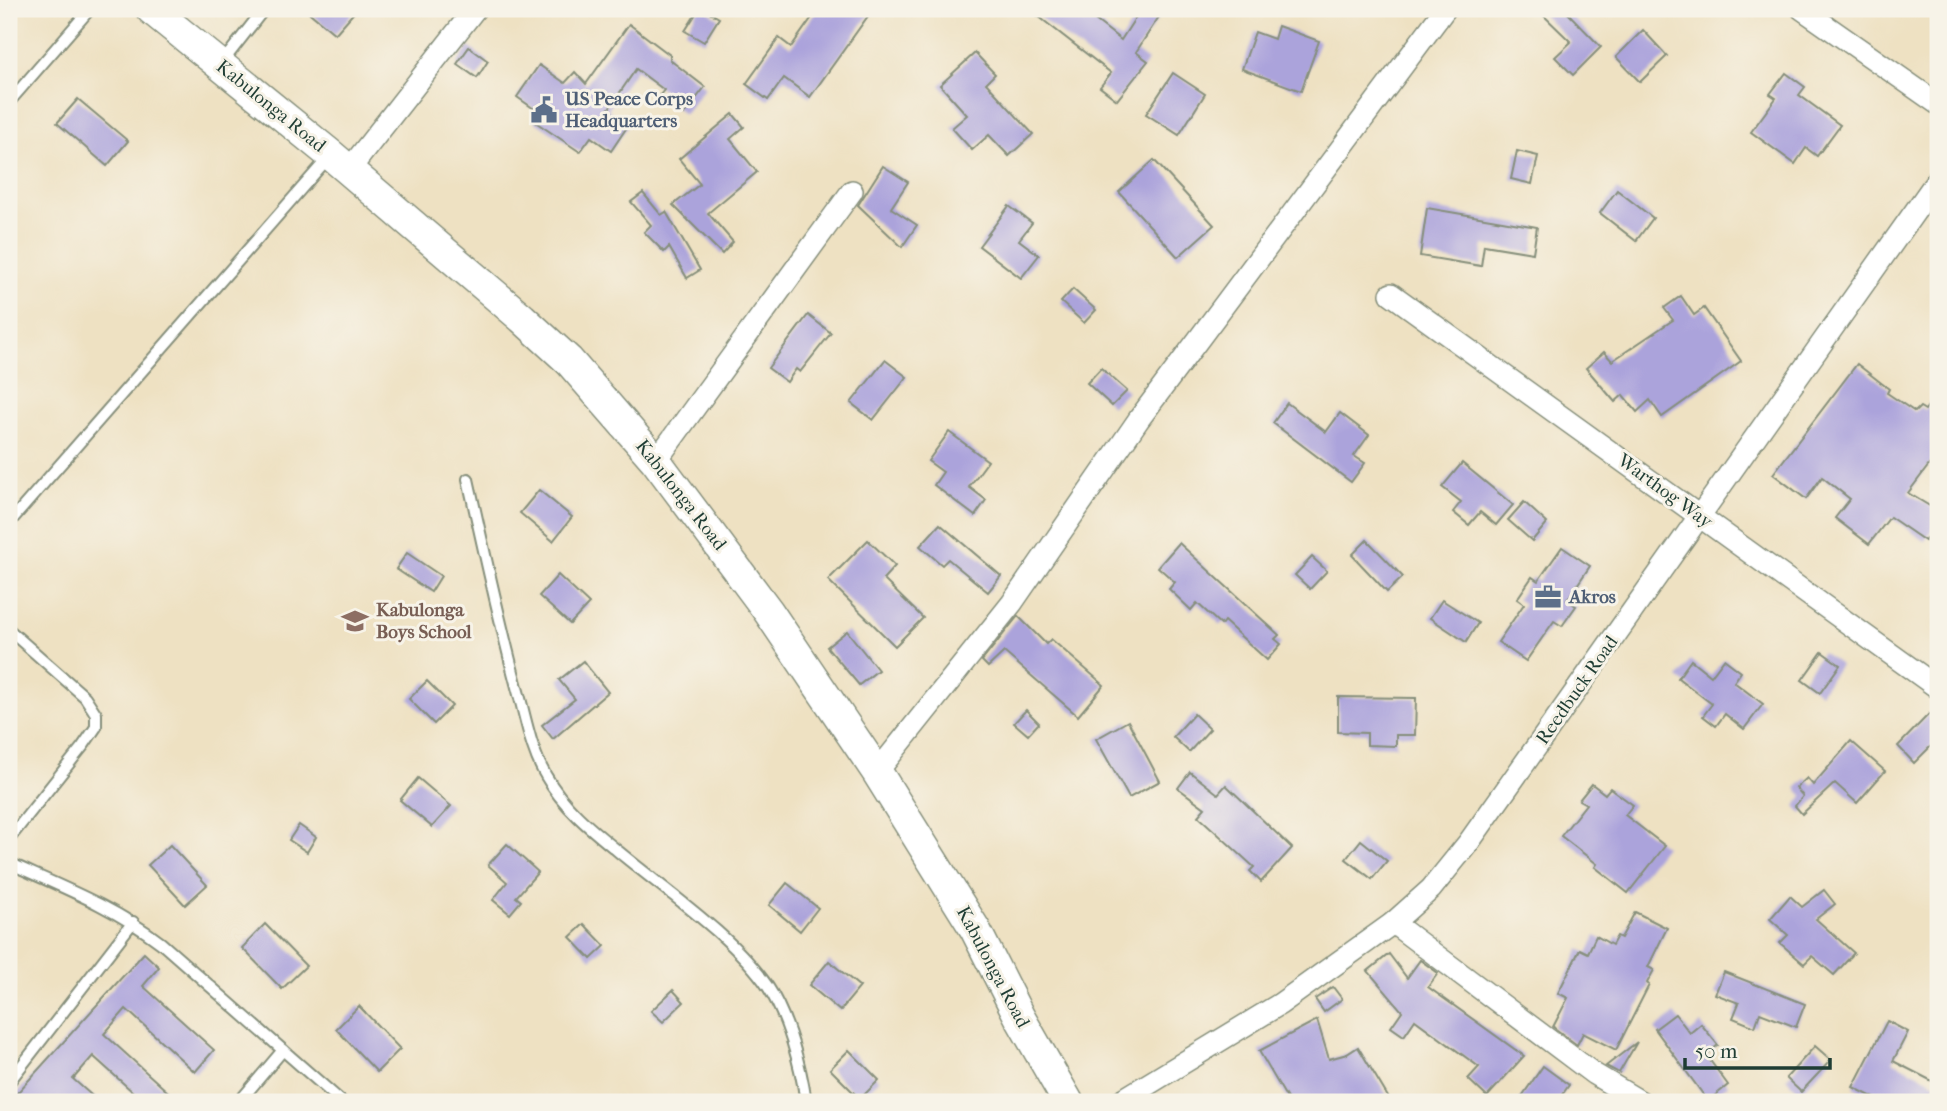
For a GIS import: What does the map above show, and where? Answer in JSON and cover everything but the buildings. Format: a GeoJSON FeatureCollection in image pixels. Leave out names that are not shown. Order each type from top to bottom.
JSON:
{"type":"FeatureCollection","features":[{"type":"Feature","properties":{"kind":"main road","name":"Kabulonga Road"},"geometry":{"type":"LineString","coordinates":[[151,9],[340,162],[522,318],[569,362],[656,461],[768,611],[877,772],[957,899],[1068,1102]]}},
{"type":"Feature","properties":{"kind":"street"},"geometry":{"type":"LineString","coordinates":[[340,162],[475,9]]}},
{"type":"Feature","properties":{"kind":"street"},"geometry":{"type":"LineString","coordinates":[[877,772],[1012,603],[1139,419],[1445,9]]}},
{"type":"Feature","properties":{"kind":"street"},"geometry":{"type":"LineString","coordinates":[[1802,9],[1938,104]]}},
{"type":"Feature","properties":{"kind":"street","name":"Reedbuck Road"},"geometry":{"type":"LineString","coordinates":[[1119,1102],[1280,1004],[1393,923],[1431,889],[1469,842],[1938,179]]}},
{"type":"Feature","properties":{"kind":"street"},"geometry":{"type":"LineString","coordinates":[[656,461],[852,191]]}},
{"type":"Feature","properties":{"kind":"street","name":"Warthog Way"},"geometry":{"type":"LineString","coordinates":[[1391,294],[1938,688]]}},
{"type":"Feature","properties":{"kind":"street"},"geometry":{"type":"LineString","coordinates":[[1393,923],[1594,1074],[1641,1102]]}},
{"type":"Feature","properties":{"kind":"lane"},"geometry":{"type":"LineString","coordinates":[[9,102],[90,9]]}},
{"type":"Feature","properties":{"kind":"lane"},"geometry":{"type":"LineString","coordinates":[[221,64],[264,9]]}},
{"type":"Feature","properties":{"kind":"lane"},"geometry":{"type":"LineString","coordinates":[[9,523],[340,162]]}},
{"type":"Feature","properties":{"kind":"lane"},"geometry":{"type":"LineString","coordinates":[[468,479],[508,657],[534,749],[545,776],[583,822],[750,963],[769,989],[784,1020],[806,1102]]}},
{"type":"Feature","properties":{"kind":"lane"},"geometry":{"type":"LineString","coordinates":[[9,630],[85,697],[96,713],[96,727],[9,839]]}},
{"type":"Feature","properties":{"kind":"lane"},"geometry":{"type":"LineString","coordinates":[[9,863],[104,905],[133,922],[161,943],[342,1102]]}},
{"type":"Feature","properties":{"kind":"lane"},"geometry":{"type":"LineString","coordinates":[[9,1082],[133,922]]}},
{"type":"Feature","properties":{"kind":"lane"},"geometry":{"type":"LineString","coordinates":[[239,1102],[283,1050]]}},
{"type":"Feature","properties":{"kind":"place","name":"US Peace Corps Headquarters"},"geometry":{"type":"Point","coordinates":[544,110]}},
{"type":"Feature","properties":{"kind":"place","name":"Akros"},"geometry":{"type":"Point","coordinates":[1548,597]}},
{"type":"Feature","properties":{"kind":"place","name":"Kabulonga Boys School"},"geometry":{"type":"Point","coordinates":[355,621]}}]}
